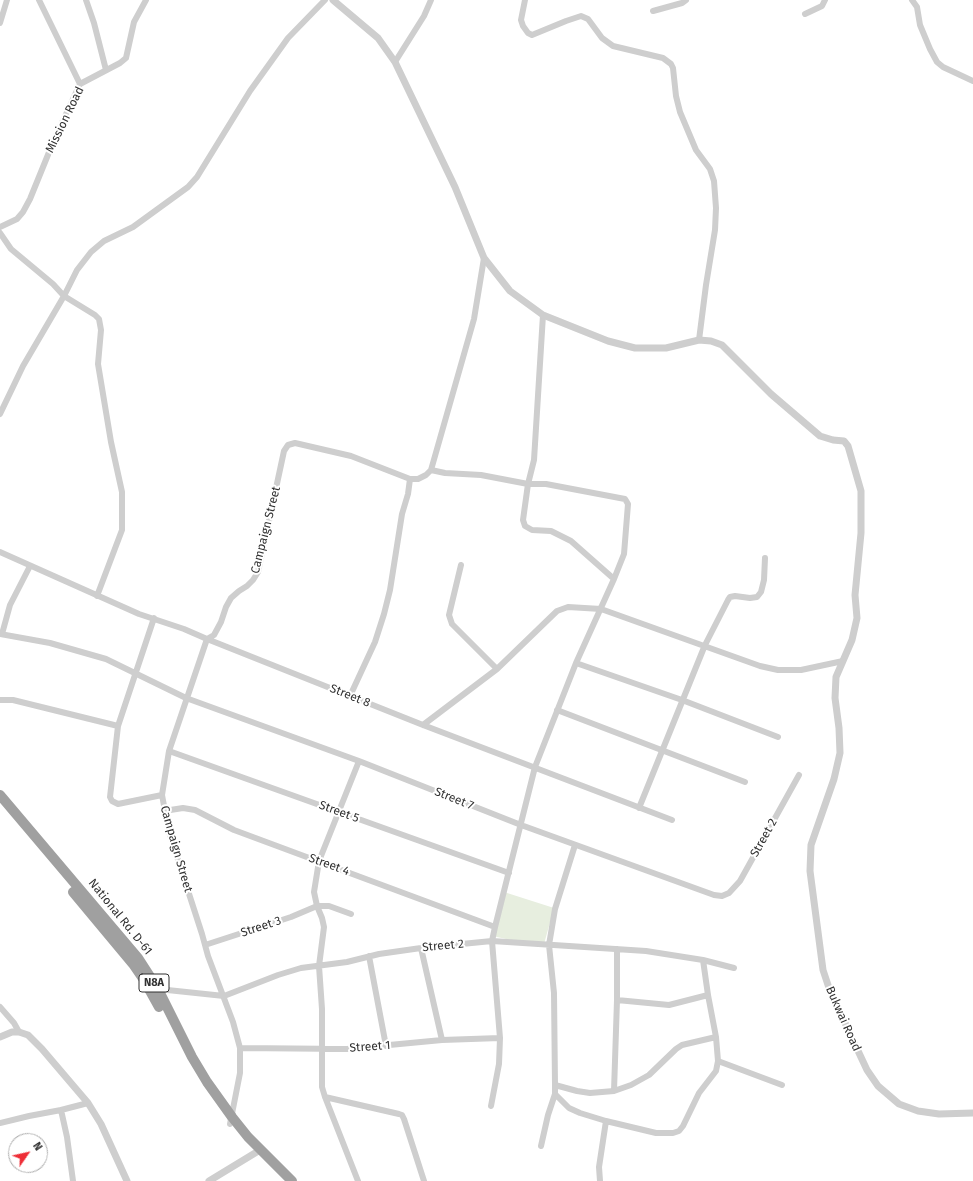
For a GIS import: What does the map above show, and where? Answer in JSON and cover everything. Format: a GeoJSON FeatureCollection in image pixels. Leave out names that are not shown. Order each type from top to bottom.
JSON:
{"type":"FeatureCollection","features":[{"type":"Feature","properties":{"kind":"highway","name":"National Rd. D-61"},"geometry":{"type":"LineString","coordinates":[[0,795],[126,943],[148,973],[158,989],[192,1056],[231,1120]]}},
{"type":"Feature","properties":{"kind":"highway","name":"National Rd. D-61"},"geometry":{"type":"LineString","coordinates":[[0,804],[133,964],[156,1000],[202,1086],[284,1181]]}},
{"type":"Feature","properties":{"kind":"highway","name":"National Rd. D-61"},"geometry":{"type":"LineString","coordinates":[[258,1151],[292,1181]]}},
{"type":"Feature","properties":{"kind":"street"},"geometry":{"type":"LineString","coordinates":[[0,23],[7,0]]}},
{"type":"Feature","properties":{"kind":"street"},"geometry":{"type":"LineString","coordinates":[[39,0],[80,84]]}},
{"type":"Feature","properties":{"kind":"street"},"geometry":{"type":"LineString","coordinates":[[86,0],[94,23],[106,70]]}},
{"type":"Feature","properties":{"kind":"street","name":"Mission Road"},"geometry":{"type":"LineString","coordinates":[[0,227],[17,219],[23,212],[80,84],[120,63],[126,58],[134,22],[146,0]]}},
{"type":"Feature","properties":{"kind":"street"},"geometry":{"type":"LineString","coordinates":[[0,414],[23,366],[64,296],[77,270],[91,252],[104,241],[134,227],[188,187],[197,177],[250,91],[288,38],[325,0]]}},
{"type":"Feature","properties":{"kind":"street"},"geometry":{"type":"LineString","coordinates":[[333,0],[378,38],[395,62],[455,187],[484,258],[510,291],[543,316],[608,341],[635,348],[666,348],[699,340],[715,230],[716,208],[714,181],[710,169],[696,150],[680,112],[676,96],[673,68],[671,64],[663,58],[613,46],[602,38],[588,19],[582,16],[532,35],[528,33],[521,20],[525,0]]}},
{"type":"Feature","properties":{"kind":"street"},"geometry":{"type":"LineString","coordinates":[[395,62],[424,16],[431,0]]}},
{"type":"Feature","properties":{"kind":"street"},"geometry":{"type":"LineString","coordinates":[[653,11],[682,3],[686,0]]}},
{"type":"Feature","properties":{"kind":"street"},"geometry":{"type":"LineString","coordinates":[[805,14],[822,6],[825,0]]}},
{"type":"Feature","properties":{"kind":"street"},"geometry":{"type":"LineString","coordinates":[[912,0],[917,7],[920,25],[937,62],[943,68],[973,81]]}},
{"type":"Feature","properties":{"kind":"street"},"geometry":{"type":"LineString","coordinates":[[0,233],[12,248],[53,284],[64,296],[100,319],[101,330],[98,364],[111,442],[122,492],[122,530],[97,596]]}},
{"type":"Feature","properties":{"kind":"street"},"geometry":{"type":"LineString","coordinates":[[350,696],[375,642],[384,614],[391,583],[399,527],[410,479],[418,479],[426,475],[431,470],[474,319],[484,258]]}},
{"type":"Feature","properties":{"kind":"street"},"geometry":{"type":"LineString","coordinates":[[543,316],[534,460],[528,484],[523,520],[526,526],[532,530],[551,532],[570,541],[614,579]]}},
{"type":"Feature","properties":{"kind":"street","name":"Bukwai Road"},"geometry":{"type":"LineString","coordinates":[[699,340],[711,341],[722,346],[771,394],[820,436],[832,440],[844,441],[848,446],[861,491],[861,533],[856,595],[857,618],[852,640],[836,677],[835,698],[840,728],[840,753],[834,779],[811,845],[810,871],[823,970],[830,991],[867,1070],[878,1086],[899,1104],[918,1111],[939,1114],[973,1113]]}},
{"type":"Feature","properties":{"kind":"street","name":"Campaign Street"},"geometry":{"type":"LineString","coordinates":[[231,1120],[240,1073],[240,1048],[233,1022],[205,945],[171,839],[164,812],[162,795],[169,751],[207,640],[214,635],[231,598],[238,591],[247,586],[258,572],[284,451],[288,445],[295,443],[351,456],[410,479]]}},
{"type":"Feature","properties":{"kind":"street"},"geometry":{"type":"LineString","coordinates":[[431,470],[446,473],[480,475],[528,484],[546,484],[625,499],[628,504],[624,554],[576,663],[535,768],[494,927],[492,942],[500,1038],[499,1064],[491,1106]]}},
{"type":"Feature","properties":{"kind":"street","name":"Street 8"},"geometry":{"type":"LineString","coordinates":[[0,552],[139,614],[184,629],[207,640],[423,725],[672,820]]}},
{"type":"Feature","properties":{"kind":"street"},"geometry":{"type":"LineString","coordinates":[[639,808],[705,645],[730,597],[757,597],[761,592],[764,580],[765,558]]}},
{"type":"Feature","properties":{"kind":"street"},"geometry":{"type":"LineString","coordinates":[[461,565],[449,615],[452,624],[497,668]]}},
{"type":"Feature","properties":{"kind":"street"},"geometry":{"type":"LineString","coordinates":[[1,634],[10,605],[30,566]]}},
{"type":"Feature","properties":{"kind":"street"},"geometry":{"type":"LineString","coordinates":[[423,725],[497,668],[557,611],[568,607],[601,609],[705,645],[760,666],[778,670],[801,670],[843,661]]}},
{"type":"Feature","properties":{"kind":"street"},"geometry":{"type":"LineString","coordinates":[[154,618],[118,726],[110,797],[112,801],[118,804],[162,795]]}},
{"type":"Feature","properties":{"kind":"street","name":"Street 7"},"geometry":{"type":"LineString","coordinates":[[1,634],[50,644],[106,659],[186,698],[359,761],[520,825],[714,895],[722,896]]}},
{"type":"Feature","properties":{"kind":"street"},"geometry":{"type":"LineString","coordinates":[[576,663],[682,700],[778,737]]}},
{"type":"Feature","properties":{"kind":"street"},"geometry":{"type":"LineString","coordinates":[[0,700],[13,700],[118,726]]}},
{"type":"Feature","properties":{"kind":"street"},"geometry":{"type":"LineString","coordinates":[[557,710],[745,782]]}},
{"type":"Feature","properties":{"kind":"street","name":"Street 5"},"geometry":{"type":"LineString","coordinates":[[169,751],[509,873]]}},
{"type":"Feature","properties":{"kind":"street"},"geometry":{"type":"LineString","coordinates":[[358,1181],[322,1087],[322,1009],[318,966],[324,927],[314,892],[319,862],[359,761]]}},
{"type":"Feature","properties":{"kind":"street","name":"Street 2"},"geometry":{"type":"LineString","coordinates":[[722,896],[729,893],[740,881],[799,775]]}},
{"type":"Feature","properties":{"kind":"street","name":"Street 4"},"geometry":{"type":"LineString","coordinates":[[164,812],[183,808],[195,810],[234,830],[494,927]]}},
{"type":"Feature","properties":{"kind":"street"},"geometry":{"type":"LineString","coordinates":[[575,845],[555,909],[549,945],[554,993],[554,1085],[556,1094],[569,1108],[606,1121],[656,1133],[673,1134],[679,1131],[683,1126],[699,1093],[716,1071],[718,1062],[716,1037],[703,960]]}},
{"type":"Feature","properties":{"kind":"street"},"geometry":{"type":"LineString","coordinates":[[317,906],[329,906],[351,914]]}},
{"type":"Feature","properties":{"kind":"street","name":"Street 3"},"geometry":{"type":"LineString","coordinates":[[205,945],[292,917],[317,906]]}},
{"type":"Feature","properties":{"kind":"street","name":"Street 2"},"geometry":{"type":"LineString","coordinates":[[158,989],[224,996],[278,975],[301,968],[347,962],[369,956],[421,948],[492,942],[646,951],[703,960],[734,968]]}},
{"type":"Feature","properties":{"kind":"street"},"geometry":{"type":"LineString","coordinates":[[421,948],[442,1040]]}},
{"type":"Feature","properties":{"kind":"street"},"geometry":{"type":"LineString","coordinates":[[614,1091],[617,950]]}},
{"type":"Feature","properties":{"kind":"street"},"geometry":{"type":"LineString","coordinates":[[369,956],[386,1046]]}},
{"type":"Feature","properties":{"kind":"street"},"geometry":{"type":"LineString","coordinates":[[617,1000],[669,1005],[708,995]]}},
{"type":"Feature","properties":{"kind":"street"},"geometry":{"type":"LineString","coordinates":[[0,1007],[14,1023],[19,1032]]}},
{"type":"Feature","properties":{"kind":"street"},"geometry":{"type":"LineString","coordinates":[[0,1037],[12,1032],[19,1032],[28,1035],[42,1049],[88,1103],[101,1124],[127,1181]]}},
{"type":"Feature","properties":{"kind":"street"},"geometry":{"type":"LineString","coordinates":[[554,1085],[590,1093],[614,1091],[631,1085],[650,1075],[682,1045],[716,1037]]}},
{"type":"Feature","properties":{"kind":"street","name":"Street 1"},"geometry":{"type":"LineString","coordinates":[[240,1048],[347,1049],[442,1040],[500,1038]]}},
{"type":"Feature","properties":{"kind":"street"},"geometry":{"type":"LineString","coordinates":[[718,1062],[782,1085]]}},
{"type":"Feature","properties":{"kind":"street"},"geometry":{"type":"LineString","coordinates":[[541,1146],[548,1115],[556,1094]]}},
{"type":"Feature","properties":{"kind":"street"},"geometry":{"type":"LineString","coordinates":[[325,1097],[402,1115],[424,1181]]}},
{"type":"Feature","properties":{"kind":"street"},"geometry":{"type":"LineString","coordinates":[[0,1123],[88,1103]]}},
{"type":"Feature","properties":{"kind":"street"},"geometry":{"type":"LineString","coordinates":[[61,1110],[68,1137],[73,1181]]}},
{"type":"Feature","properties":{"kind":"street"},"geometry":{"type":"LineString","coordinates":[[600,1181],[599,1167],[606,1121]]}},
{"type":"Feature","properties":{"kind":"street"},"geometry":{"type":"LineString","coordinates":[[209,1181],[258,1151]]}},
{"type":"Feature","properties":{"kind":"green space"},"geometry":{"type":"Polygon","coordinates":[[[504,892],[554,908],[544,944],[521,942],[492,936],[504,892]]]}}]}
